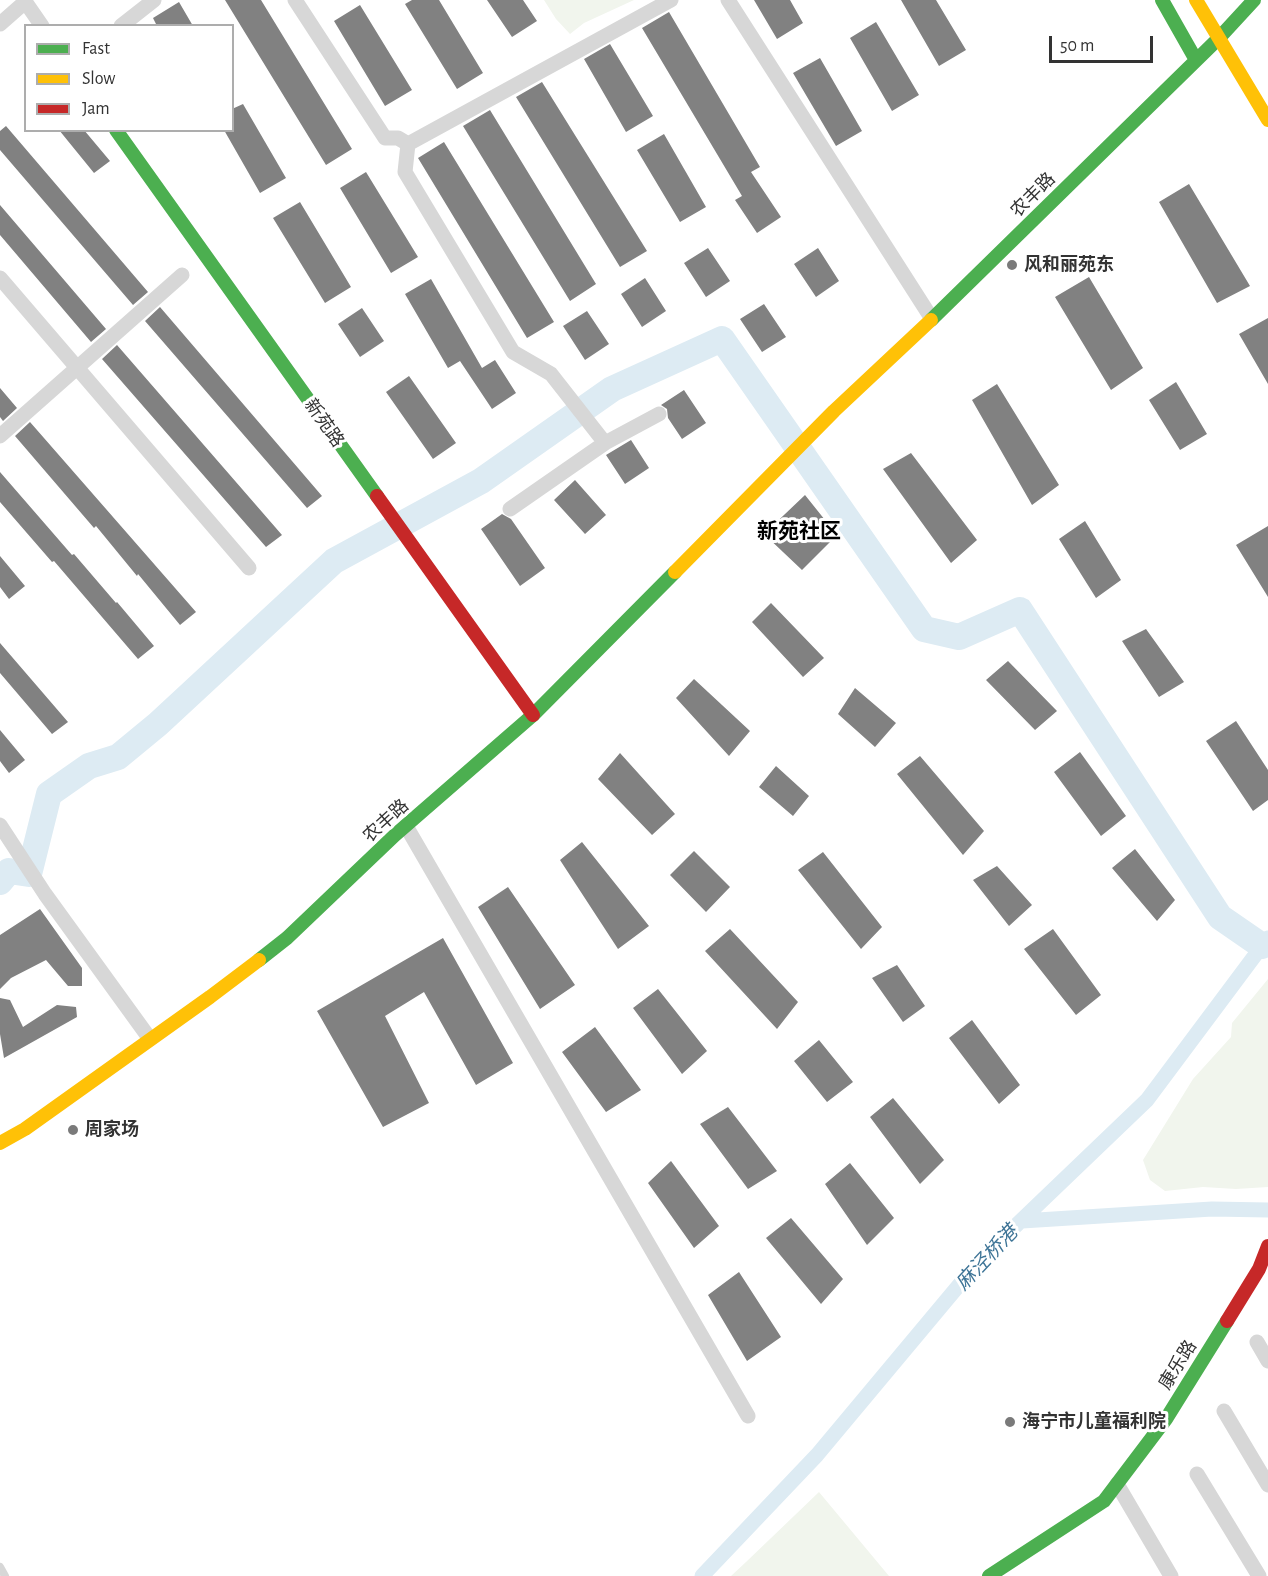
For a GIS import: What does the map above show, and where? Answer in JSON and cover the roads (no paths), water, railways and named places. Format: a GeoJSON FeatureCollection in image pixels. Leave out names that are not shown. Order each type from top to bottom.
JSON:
{"type":"FeatureCollection","features":[{"type":"Feature","properties":{"kind":"main road"},"geometry":{"type":"LineString","coordinates":[[1162,0],[1196,60]]}},
{"type":"Feature","properties":{"kind":"main road"},"geometry":{"type":"LineString","coordinates":[[1196,0],[1268,120]]}},
{"type":"Feature","properties":{"kind":"main road","name":"农丰路"},"geometry":{"type":"LineString","coordinates":[[0,1143],[25,1130],[287,938],[406,826],[533,715],[834,411],[932,320],[1219,38],[1254,0]]}},
{"type":"Feature","properties":{"kind":"main road","name":"新苑路"},"geometry":{"type":"LineString","coordinates":[[117,132],[533,715]]}},
{"type":"Feature","properties":{"kind":"main road","name":"康乐路"},"geometry":{"type":"LineString","coordinates":[[989,1576],[1104,1501],[1172,1409],[1259,1269],[1268,1246]]}},
{"type":"Feature","properties":{"kind":"street"},"geometry":{"type":"LineString","coordinates":[[124,24],[154,0]]}},
{"type":"Feature","properties":{"kind":"street"},"geometry":{"type":"LineString","coordinates":[[295,0],[385,138],[398,138],[408,144]]}},
{"type":"Feature","properties":{"kind":"street"},"geometry":{"type":"LineString","coordinates":[[408,144],[671,0]]}},
{"type":"Feature","properties":{"kind":"street"},"geometry":{"type":"LineString","coordinates":[[728,0],[932,320]]}},
{"type":"Feature","properties":{"kind":"street"},"geometry":{"type":"LineString","coordinates":[[0,24],[24,1],[41,24]]}},
{"type":"Feature","properties":{"kind":"street"},"geometry":{"type":"LineString","coordinates":[[408,144],[405,172],[513,352],[551,374],[605,443]]}},
{"type":"Feature","properties":{"kind":"street"},"geometry":{"type":"LineString","coordinates":[[0,436],[182,275]]}},
{"type":"Feature","properties":{"kind":"street"},"geometry":{"type":"LineString","coordinates":[[0,278],[249,568]]}},
{"type":"Feature","properties":{"kind":"street"},"geometry":{"type":"LineString","coordinates":[[510,509],[605,443],[659,414]]}},
{"type":"Feature","properties":{"kind":"street"},"geometry":{"type":"LineString","coordinates":[[0,826],[45,894],[150,1040]]}},
{"type":"Feature","properties":{"kind":"street"},"geometry":{"type":"LineString","coordinates":[[406,826],[748,1416]]}},
{"type":"Feature","properties":{"kind":"street"},"geometry":{"type":"LineString","coordinates":[[1257,1342],[1268,1361]]}},
{"type":"Feature","properties":{"kind":"street"},"geometry":{"type":"LineString","coordinates":[[1224,1411],[1268,1485]]}},
{"type":"Feature","properties":{"kind":"street"},"geometry":{"type":"LineString","coordinates":[[1197,1474],[1261,1568]]}},
{"type":"Feature","properties":{"kind":"street"},"geometry":{"type":"LineString","coordinates":[[1117,1484],[1171,1576]]}},
{"type":"Feature","properties":{"kind":"lane"},"geometry":{"type":"LineString","coordinates":[[0,1567],[5,1576]]}},
{"type":"Feature","properties":{"kind":"waterway"},"geometry":{"type":"LineString","coordinates":[[0,882],[9,871],[29,874],[49,794],[89,766],[118,757],[158,724],[334,561],[481,481],[612,389],[722,339],[924,629],[959,637],[1020,610],[1220,917],[1262,946]]}},
{"type":"Feature","properties":{"kind":"waterway","name":"麻泾桥港"},"geometry":{"type":"LineString","coordinates":[[702,1576],[817,1455],[980,1260],[1147,1100],[1268,938]]}},
{"type":"Feature","properties":{"kind":"waterway"},"geometry":{"type":"LineString","coordinates":[[1022,1221],[1212,1209],[1268,1210]]}},
{"type":"Feature","properties":{"kind":"place","name":"风和丽苑东"},"geometry":{"type":"Point","coordinates":[1012,265]}},
{"type":"Feature","properties":{"kind":"place","name":"周家场"},"geometry":{"type":"Point","coordinates":[73,1130]}},
{"type":"Feature","properties":{"kind":"place","name":"海宁市儿童福利院"},"geometry":{"type":"Point","coordinates":[1010,1422]}},
{"type":"Feature","properties":{"kind":"district","name":"新苑社区"},"geometry":{"type":"Point","coordinates":[799,532]}}]}
